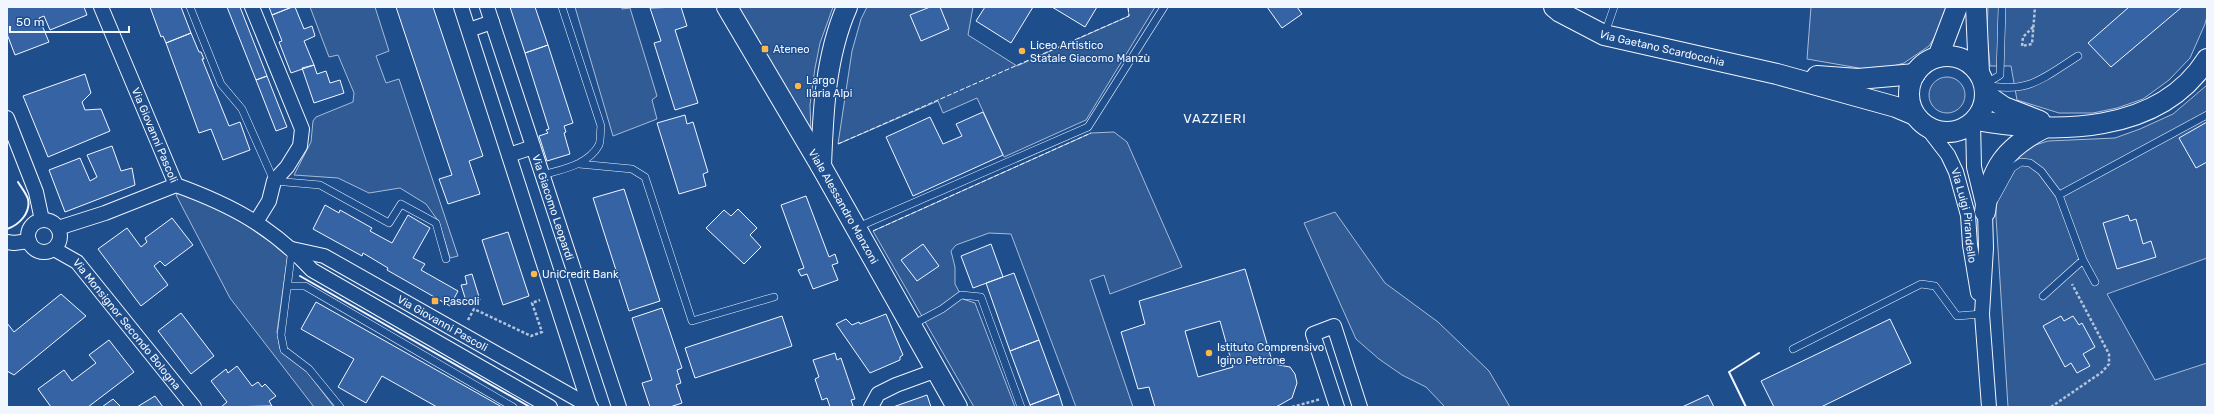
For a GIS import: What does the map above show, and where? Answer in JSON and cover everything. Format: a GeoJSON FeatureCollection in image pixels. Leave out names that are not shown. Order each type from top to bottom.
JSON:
{"type":"FeatureCollection","features":[{"type":"Feature","properties":{"kind":"street","name":"Via Giovanni Pascoli"},"geometry":{"type":"LineString","coordinates":[[101,7],[176,185],[219,201],[256,222],[292,249],[312,270],[550,407]]}},
{"type":"Feature","properties":{"kind":"street"},"geometry":{"type":"LineString","coordinates":[[252,7],[302,129],[300,146],[287,167],[274,181],[269,201],[256,222]]}},
{"type":"Feature","properties":{"kind":"street"},"geometry":{"type":"LineString","coordinates":[[461,7],[590,407]]}},
{"type":"Feature","properties":{"kind":"street","name":"Via Giacomo Leopardi"},"geometry":{"type":"LineString","coordinates":[[488,7],[619,407]]}},
{"type":"Feature","properties":{"kind":"street","name":"Viale Alessandro Manzoni"},"geometry":{"type":"LineString","coordinates":[[727,7],[821,166],[957,407]]}},
{"type":"Feature","properties":{"kind":"street"},"geometry":{"type":"LineString","coordinates":[[821,166],[826,89],[837,36],[847,7]]}},
{"type":"Feature","properties":{"kind":"street","name":"Via Gaetano Scardocchia"},"geometry":{"type":"LineString","coordinates":[[1554,7],[1560,12],[1604,35],[1777,74],[1896,107],[1920,120]]}},
{"type":"Feature","properties":{"kind":"street"},"geometry":{"type":"LineString","coordinates":[[1938,58],[1957,7]]}},
{"type":"Feature","properties":{"kind":"street"},"geometry":{"type":"LineString","coordinates":[[1976,7],[1983,84],[1981,112],[1974,121],[1953,132],[1938,131],[1920,120],[1909,95],[1915,74],[1925,64],[1938,58],[1953,57],[1968,62],[1983,84],[2004,107],[2024,116],[2046,123],[2068,126]]}},
{"type":"Feature","properties":{"kind":"street"},"geometry":{"type":"LineString","coordinates":[[468,30],[492,22]]}},
{"type":"Feature","properties":{"kind":"street"},"geometry":{"type":"LineString","coordinates":[[1974,121],[2009,126],[2044,128],[2108,122],[2140,113],[2165,100],[2189,82],[2207,59]]}},
{"type":"Feature","properties":{"kind":"street","name":"Via Gaetano Scardocchia"},"geometry":{"type":"LineString","coordinates":[[1777,74],[1858,79],[1915,74]]}},
{"type":"Feature","properties":{"kind":"street"},"geometry":{"type":"LineString","coordinates":[[7,118],[36,192],[42,220]]}},
{"type":"Feature","properties":{"kind":"street","name":"Via Luigi Pirandello"},"geometry":{"type":"LineString","coordinates":[[1920,120],[1948,154],[1956,172],[1968,215],[1970,245],[1982,314],[1989,407]]}},
{"type":"Feature","properties":{"kind":"street","name":"Via Luigi Pirandello"},"geometry":{"type":"LineString","coordinates":[[1974,121],[1974,167],[1985,212],[1986,248],[1982,314]]}},
{"type":"Feature","properties":{"kind":"street"},"geometry":{"type":"LineString","coordinates":[[1985,212],[1987,190],[2008,152],[2024,138],[2044,128]]}},
{"type":"Feature","properties":{"kind":"street"},"geometry":{"type":"LineString","coordinates":[[509,155],[533,147]]}},
{"type":"Feature","properties":{"kind":"street"},"geometry":{"type":"LineString","coordinates":[[58,228],[105,213],[176,185]]}},
{"type":"Feature","properties":{"kind":"street"},"geometry":{"type":"LineString","coordinates":[[42,220],[51,222],[58,228],[60,239],[54,249],[39,252],[33,248],[29,241],[31,228],[34,223],[42,220]]}},
{"type":"Feature","properties":{"kind":"street"},"geometry":{"type":"LineString","coordinates":[[7,242],[29,241]]}},
{"type":"Feature","properties":{"kind":"street","name":"Via Monsignor Secondo Bologna"},"geometry":{"type":"LineString","coordinates":[[54,249],[77,262],[194,407]]}},
{"type":"Feature","properties":{"kind":"street","name":"Via Giovanni Pascoli"},"geometry":{"type":"LineString","coordinates":[[292,249],[324,256],[590,407]]}},
{"type":"Feature","properties":{"kind":"street"},"geometry":{"type":"LineString","coordinates":[[1335,402],[1313,334],[1334,326],[1360,407]]}},
{"type":"Feature","properties":{"kind":"street"},"geometry":{"type":"LineString","coordinates":[[871,407],[878,394],[896,385],[937,370]]}},
{"type":"Feature","properties":{"kind":"street","name":"Via Luigi Pirandello"},"geometry":{"type":"LineString","coordinates":[[1982,407],[1986,382]]}},
{"type":"Feature","properties":{"kind":"lane"},"geometry":{"type":"LineString","coordinates":[[190,7],[221,84],[242,109],[274,181],[320,185],[390,222],[401,204],[436,223],[446,260]]}},
{"type":"Feature","properties":{"kind":"lane"},"geometry":{"type":"LineString","coordinates":[[543,175],[579,164],[590,156],[599,144],[601,126],[562,7]]}},
{"type":"Feature","properties":{"kind":"lane"},"geometry":{"type":"LineString","coordinates":[[856,228],[1088,127],[1164,7]]}},
{"type":"Feature","properties":{"kind":"lane"},"geometry":{"type":"LineString","coordinates":[[1604,35],[1614,7]]}},
{"type":"Feature","properties":{"kind":"lane"},"geometry":{"type":"LineString","coordinates":[[1983,84],[2000,75],[2002,7]]}},
{"type":"Feature","properties":{"kind":"lane"},"geometry":{"type":"LineString","coordinates":[[1983,84],[2004,89],[2030,85],[2078,56]]}},
{"type":"Feature","properties":{"kind":"lane"},"geometry":{"type":"LineString","coordinates":[[2060,195],[2207,115]]}},
{"type":"Feature","properties":{"kind":"lane"},"geometry":{"type":"LineString","coordinates":[[1985,212],[1998,195],[2012,168],[2021,162],[2030,163],[2042,171],[2060,195],[2084,260],[2095,282]]}},
{"type":"Feature","properties":{"kind":"lane"},"geometry":{"type":"LineString","coordinates":[[579,164],[632,169],[645,177],[692,321],[774,297]]}},
{"type":"Feature","properties":{"kind":"lane"},"geometry":{"type":"LineString","coordinates":[[292,249],[280,335],[284,350],[309,369],[340,407]]}},
{"type":"Feature","properties":{"kind":"lane"},"geometry":{"type":"LineString","coordinates":[[2043,296],[2084,260]]}},
{"type":"Feature","properties":{"kind":"lane"},"geometry":{"type":"LineString","coordinates":[[1793,349],[1921,284],[1935,286],[1958,316],[1982,314]]}},
{"type":"Feature","properties":{"kind":"lane"},"geometry":{"type":"LineString","coordinates":[[288,286],[305,286],[513,407]]}},
{"type":"Feature","properties":{"kind":"lane"},"geometry":{"type":"LineString","coordinates":[[912,325],[942,309],[961,294],[981,297],[1021,407]]}},
{"type":"Feature","properties":{"kind":"path"},"geometry":{"type":"LineString","coordinates":[[2033,27],[2023,37],[2022,46],[2032,44],[2035,7]]}},
{"type":"Feature","properties":{"kind":"path"},"geometry":{"type":"LineString","coordinates":[[2051,407],[2102,372],[2109,364],[2109,354],[2067,274]]}},
{"type":"Feature","properties":{"kind":"path"},"geometry":{"type":"LineString","coordinates":[[474,308],[531,336],[542,332],[532,303],[555,296]]}},
{"type":"Feature","properties":{"kind":"path"},"geometry":{"type":"LineString","coordinates":[[1292,407],[1335,402]]}},
{"type":"Feature","properties":{"kind":"shaded area"},"geometry":{"type":"Polygon","coordinates":[[[310,7],[375,7],[389,51],[376,56],[386,83],[399,79],[458,256],[450,258],[439,222],[426,204],[400,188],[369,193],[338,178],[294,175],[311,142],[313,121],[316,117],[353,102],[354,93],[338,55],[329,57],[310,7]]]}},
{"type":"Feature","properties":{"kind":"shaded area"},"geometry":{"type":"Polygon","coordinates":[[[575,7],[630,8],[657,96],[652,100],[657,119],[613,136],[575,7]]]}},
{"type":"Feature","properties":{"kind":"shaded area","name":"Largo Ilaria Alpi"},"geometry":{"type":"Polygon","coordinates":[[[737,7],[833,7],[820,43],[815,68],[810,105],[811,133],[737,7]]]}},
{"type":"Feature","properties":{"kind":"shaded area"},"geometry":{"type":"Polygon","coordinates":[[[867,7],[973,7],[968,35],[1017,66],[1129,16],[1128,7],[1155,7],[1086,120],[1004,157],[977,98],[943,113],[938,101],[838,144],[852,51],[861,19],[867,7]]]}},
{"type":"Feature","properties":{"kind":"shaded area"},"geometry":{"type":"Polygon","coordinates":[[[1811,7],[1946,7],[1946,9],[1941,27],[1929,46],[1904,63],[1876,71],[1807,59],[1811,7]]]}},
{"type":"Feature","properties":{"kind":"shaded area"},"geometry":{"type":"Polygon","coordinates":[[[1988,7],[2207,7],[2207,16],[2190,58],[2169,80],[2143,99],[2117,108],[2093,113],[2059,113],[2017,100],[2011,66],[1990,66],[1987,33],[1988,7]]]}},
{"type":"Feature","properties":{"kind":"shaded area"},"geometry":{"type":"Polygon","coordinates":[[[1951,77],[1960,82],[1964,88],[1964,102],[1960,108],[1951,113],[1943,113],[1934,108],[1930,102],[1929,91],[1934,82],[1940,78],[1951,77]]]}},
{"type":"Feature","properties":{"kind":"shaded area"},"geometry":{"type":"Polygon","coordinates":[[[2207,85],[2207,258],[2107,294],[2155,380],[2207,363],[2207,407],[2008,407],[1996,217],[1996,183],[2003,169],[2029,147],[2048,141],[2115,138],[2140,129],[2173,114],[2207,85]]]}},
{"type":"Feature","properties":{"kind":"shaded area"},"geometry":{"type":"Polygon","coordinates":[[[1114,132],[1127,142],[1182,267],[1110,294],[1104,275],[1090,280],[1133,407],[1076,407],[1011,234],[989,233],[956,245],[951,251],[955,267],[955,284],[963,299],[975,303],[1015,407],[974,407],[873,231],[1091,133],[1114,132]]]}},
{"type":"Feature","properties":{"kind":"shaded area"},"geometry":{"type":"Polygon","coordinates":[[[181,192],[221,209],[288,253],[277,332],[280,349],[305,369],[334,407],[314,407],[230,298],[176,195],[181,192]]]}},
{"type":"Feature","properties":{"kind":"shaded area"},"geometry":{"type":"Polygon","coordinates":[[[1335,212],[1385,283],[1438,322],[1489,371],[1510,407],[1445,407],[1426,387],[1402,375],[1379,359],[1356,339],[1304,223],[1335,212]]]}},
{"type":"Feature","properties":{"kind":"building"},"geometry":{"type":"Polygon","coordinates":[[[7,7],[84,7],[87,15],[50,30],[44,16],[39,18],[49,42],[15,55],[7,34],[7,7]]]}},
{"type":"Feature","properties":{"kind":"building"},"geometry":{"type":"Polygon","coordinates":[[[150,7],[181,7],[191,33],[166,43],[163,36],[161,37],[150,7]]]}},
{"type":"Feature","properties":{"kind":"building"},"geometry":{"type":"Polygon","coordinates":[[[227,7],[240,7],[267,76],[256,80],[227,7]]]}},
{"type":"Feature","properties":{"kind":"building"},"geometry":{"type":"Polygon","coordinates":[[[269,7],[292,7],[272,15],[269,7]]]}},
{"type":"Feature","properties":{"kind":"building"},"geometry":{"type":"Polygon","coordinates":[[[295,7],[304,29],[312,26],[315,36],[304,41],[314,65],[291,73],[279,42],[282,41],[272,15],[295,7]]]}},
{"type":"Feature","properties":{"kind":"building"},"geometry":{"type":"Polygon","coordinates":[[[396,7],[433,7],[483,156],[469,161],[480,194],[448,204],[439,179],[452,175],[396,7]]]}},
{"type":"Feature","properties":{"kind":"building"},"geometry":{"type":"Polygon","coordinates":[[[510,7],[535,7],[548,45],[525,53],[510,7]]]}},
{"type":"Feature","properties":{"kind":"building"},"geometry":{"type":"Polygon","coordinates":[[[681,7],[687,26],[675,30],[698,103],[675,110],[654,43],[661,41],[650,8],[681,7]]]}},
{"type":"Feature","properties":{"kind":"building"},"geometry":{"type":"Polygon","coordinates":[[[930,7],[940,7],[949,29],[921,41],[910,15],[930,7]]]}},
{"type":"Feature","properties":{"kind":"building"},"geometry":{"type":"Polygon","coordinates":[[[985,7],[1033,7],[1011,43],[976,21],[985,7]]]}},
{"type":"Feature","properties":{"kind":"building"},"geometry":{"type":"Polygon","coordinates":[[[1052,7],[1097,7],[1085,27],[1052,7]]]}},
{"type":"Feature","properties":{"kind":"building"},"geometry":{"type":"Polygon","coordinates":[[[1267,7],[1297,7],[1302,14],[1282,28],[1267,7]]]}},
{"type":"Feature","properties":{"kind":"building"},"geometry":{"type":"Polygon","coordinates":[[[2129,7],[2182,7],[2111,67],[2088,43],[2129,7]]]}},
{"type":"Feature","properties":{"kind":"building"},"geometry":{"type":"Polygon","coordinates":[[[191,33],[199,52],[201,52],[204,59],[202,59],[229,126],[240,122],[250,150],[223,160],[211,129],[199,133],[166,43],[191,33]]]}},
{"type":"Feature","properties":{"kind":"building"},"geometry":{"type":"Polygon","coordinates":[[[548,45],[573,123],[564,126],[566,132],[564,133],[570,154],[547,161],[539,136],[548,133],[546,130],[549,129],[525,53],[548,45]]]}},
{"type":"Feature","properties":{"kind":"building"},"geometry":{"type":"Polygon","coordinates":[[[314,65],[317,74],[326,71],[330,83],[340,80],[344,93],[314,103],[302,68],[314,65]]]}},
{"type":"Feature","properties":{"kind":"building"},"geometry":{"type":"Polygon","coordinates":[[[85,74],[91,93],[82,102],[85,110],[101,109],[110,131],[48,157],[23,96],[85,74]]]}},
{"type":"Feature","properties":{"kind":"building"},"geometry":{"type":"Polygon","coordinates":[[[267,76],[287,127],[276,131],[256,80],[267,76]]]}},
{"type":"Feature","properties":{"kind":"building"},"geometry":{"type":"Polygon","coordinates":[[[983,112],[1003,155],[913,196],[886,137],[930,117],[943,144],[962,136],[956,124],[983,112]]]}},
{"type":"Feature","properties":{"kind":"building"},"geometry":{"type":"Polygon","coordinates":[[[685,115],[687,124],[693,122],[708,172],[703,174],[706,186],[679,194],[657,123],[685,115]]]}},
{"type":"Feature","properties":{"kind":"building"},"geometry":{"type":"Polygon","coordinates":[[[2207,122],[2207,162],[2196,168],[2179,138],[2207,122]]]}},
{"type":"Feature","properties":{"kind":"building"},"geometry":{"type":"Polygon","coordinates":[[[112,146],[121,171],[132,168],[135,185],[65,212],[49,170],[80,158],[90,181],[97,177],[87,155],[112,146]]]}},
{"type":"Feature","properties":{"kind":"building"},"geometry":{"type":"Polygon","coordinates":[[[624,189],[660,301],[629,311],[593,198],[624,189]]]}},
{"type":"Feature","properties":{"kind":"building"},"geometry":{"type":"Polygon","coordinates":[[[806,196],[829,257],[835,254],[838,263],[832,265],[838,280],[813,289],[807,274],[801,276],[798,270],[804,268],[781,205],[806,196]]]}},
{"type":"Feature","properties":{"kind":"building"},"geometry":{"type":"Polygon","coordinates":[[[325,205],[339,213],[340,210],[372,228],[370,231],[392,243],[408,215],[430,228],[413,258],[425,264],[421,270],[458,291],[450,306],[387,270],[388,268],[363,253],[362,256],[313,229],[325,205]]]}},
{"type":"Feature","properties":{"kind":"building"},"geometry":{"type":"Polygon","coordinates":[[[738,209],[757,228],[750,235],[761,247],[744,264],[706,228],[724,210],[731,216],[738,209]]]}},
{"type":"Feature","properties":{"kind":"building"},"geometry":{"type":"Polygon","coordinates":[[[2128,215],[2130,221],[2136,219],[2143,244],[2151,241],[2156,257],[2117,269],[2103,223],[2128,215]]]}},
{"type":"Feature","properties":{"kind":"building"},"geometry":{"type":"Polygon","coordinates":[[[172,218],[193,245],[165,266],[160,261],[154,266],[168,285],[141,306],[98,249],[127,228],[141,247],[147,242],[145,238],[172,218]]]}},
{"type":"Feature","properties":{"kind":"building"},"geometry":{"type":"Polygon","coordinates":[[[508,232],[529,296],[503,305],[482,240],[508,232]]]}},
{"type":"Feature","properties":{"kind":"building"},"geometry":{"type":"Polygon","coordinates":[[[923,244],[939,266],[917,281],[901,260],[923,244]]]}},
{"type":"Feature","properties":{"kind":"building"},"geometry":{"type":"Polygon","coordinates":[[[991,244],[1003,277],[973,288],[961,256],[991,244]]]}},
{"type":"Feature","properties":{"kind":"building"},"geometry":{"type":"Polygon","coordinates":[[[1245,269],[1273,364],[1290,367],[1295,374],[1297,383],[1292,398],[1276,407],[1155,407],[1149,387],[1138,389],[1121,332],[1145,324],[1139,301],[1245,269]],[[1220,321],[1185,331],[1198,377],[1233,367],[1220,321]]]}},
{"type":"Feature","properties":{"kind":"building"},"geometry":{"type":"Polygon","coordinates":[[[1014,273],[1039,340],[1010,351],[986,283],[1014,273]]]}},
{"type":"Feature","properties":{"kind":"building"},"geometry":{"type":"Polygon","coordinates":[[[472,274],[480,300],[467,304],[461,285],[467,284],[465,276],[472,274]]]}},
{"type":"Feature","properties":{"kind":"building"},"geometry":{"type":"Polygon","coordinates":[[[61,294],[86,316],[14,375],[7,371],[7,323],[14,332],[61,294]]]}},
{"type":"Feature","properties":{"kind":"building"},"geometry":{"type":"Polygon","coordinates":[[[316,302],[502,407],[437,407],[382,376],[366,403],[338,387],[354,359],[301,329],[316,302]]]}},
{"type":"Feature","properties":{"kind":"building"},"geometry":{"type":"Polygon","coordinates":[[[662,308],[682,368],[677,370],[681,383],[676,385],[682,403],[670,407],[650,407],[642,383],[652,380],[632,318],[662,308]]]}},
{"type":"Feature","properties":{"kind":"building"},"geometry":{"type":"Polygon","coordinates":[[[181,313],[214,356],[191,374],[158,331],[181,313]]]}},
{"type":"Feature","properties":{"kind":"building"},"geometry":{"type":"Polygon","coordinates":[[[886,314],[903,355],[900,357],[900,360],[870,373],[836,324],[846,319],[852,325],[859,322],[860,324],[886,314]]]}},
{"type":"Feature","properties":{"kind":"building"},"geometry":{"type":"Polygon","coordinates":[[[782,316],[792,346],[695,378],[685,348],[782,316]]]}},
{"type":"Feature","properties":{"kind":"building"},"geometry":{"type":"Polygon","coordinates":[[[2061,316],[2064,321],[2073,316],[2079,325],[2082,323],[2095,347],[2083,354],[2090,366],[2077,373],[2071,363],[2065,367],[2043,326],[2061,316]]]}},
{"type":"Feature","properties":{"kind":"building"},"geometry":{"type":"Polygon","coordinates":[[[1890,319],[1911,363],[1821,407],[1774,407],[1761,381],[1890,319]]]}},
{"type":"Feature","properties":{"kind":"building"},"geometry":{"type":"Polygon","coordinates":[[[109,340],[134,372],[88,407],[51,407],[38,389],[64,370],[72,381],[96,363],[89,355],[109,340]]]}},
{"type":"Feature","properties":{"kind":"building"},"geometry":{"type":"Polygon","coordinates":[[[1039,340],[1059,394],[1030,405],[1010,351],[1039,340]]]}},
{"type":"Feature","properties":{"kind":"building"},"geometry":{"type":"Polygon","coordinates":[[[835,353],[837,360],[841,358],[855,399],[851,400],[853,406],[850,407],[830,407],[827,398],[822,400],[815,379],[819,377],[813,360],[835,353]]]}},
{"type":"Feature","properties":{"kind":"building"},"geometry":{"type":"Polygon","coordinates":[[[237,366],[252,386],[258,382],[262,387],[265,384],[276,396],[269,401],[272,406],[221,407],[227,402],[211,381],[226,369],[228,373],[237,366]]]}},
{"type":"Feature","properties":{"kind":"building"},"geometry":{"type":"Polygon","coordinates":[[[1059,394],[1063,407],[1031,407],[1030,405],[1059,394]]]}},
{"type":"Feature","properties":{"kind":"building"},"geometry":{"type":"Polygon","coordinates":[[[927,395],[931,407],[893,407],[927,395]]]}},
{"type":"Feature","properties":{"kind":"building"},"geometry":{"type":"Polygon","coordinates":[[[1708,395],[1714,407],[1682,407],[1708,395]]]}},
{"type":"Feature","properties":{"kind":"building"},"geometry":{"type":"Polygon","coordinates":[[[155,396],[163,407],[137,407],[155,396]]]}},
{"type":"Feature","properties":{"kind":"building"},"geometry":{"type":"Polygon","coordinates":[[[113,399],[121,407],[102,407],[113,399]]]}},
{"type":"Feature","properties":{"kind":"fence"},"geometry":{"type":"LineString","coordinates":[[838,144],[1129,16],[1128,7]]}},
{"type":"Feature","properties":{"kind":"fence"},"geometry":{"type":"LineString","coordinates":[[873,231],[1091,133]]}},
{"type":"Feature","properties":{"kind":"wall"},"geometry":{"type":"LineString","coordinates":[[7,229],[16,225],[23,218],[28,209],[28,199],[18,182]]}},
{"type":"Feature","properties":{"kind":"wall"},"geometry":{"type":"LineString","coordinates":[[300,276],[530,407]]}},
{"type":"Feature","properties":{"kind":"wall"},"geometry":{"type":"LineString","coordinates":[[1746,407],[1729,372],[1759,353]]}},
{"type":"Feature","properties":{"kind":"place","name":"Ateneo"},"geometry":{"type":"Point","coordinates":[765,49]}},
{"type":"Feature","properties":{"kind":"place","name":"Liceo Artistico Statale Giacomo Manzù"},"geometry":{"type":"Point","coordinates":[1022,51]}},
{"type":"Feature","properties":{"kind":"place","name":"Largo Ilaria Alpi"},"geometry":{"type":"Point","coordinates":[798,86]}},
{"type":"Feature","properties":{"kind":"place","name":"UniCredit Bank"},"geometry":{"type":"Point","coordinates":[534,274]}},
{"type":"Feature","properties":{"kind":"place","name":"Pascoli"},"geometry":{"type":"Point","coordinates":[435,301]}},
{"type":"Feature","properties":{"kind":"place","name":"Istituto Comprensivo Igino Petrone"},"geometry":{"type":"Point","coordinates":[1209,353]}},
{"type":"Feature","properties":{"kind":"district","name":"VAZZIERI"},"geometry":{"type":"Point","coordinates":[1215,118]}}]}
